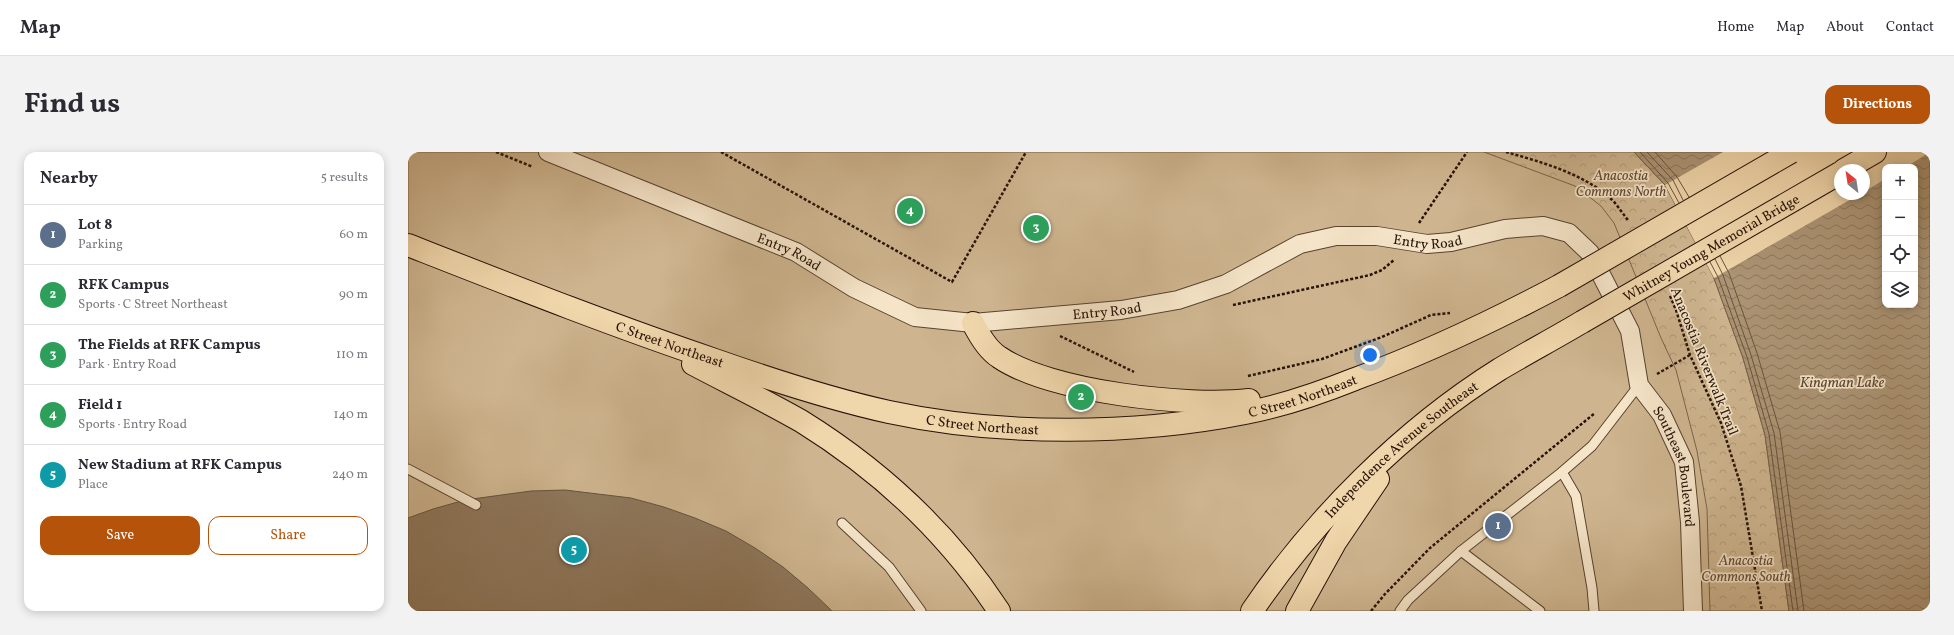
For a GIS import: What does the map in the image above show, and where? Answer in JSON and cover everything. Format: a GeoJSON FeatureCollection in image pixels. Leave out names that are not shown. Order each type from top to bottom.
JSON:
{"type":"FeatureCollection","features":[{"type":"Feature","properties":{"kind":"main road","name":"C Street Northeast"},"geometry":{"type":"LineString","coordinates":[[408,245],[635,333],[791,386],[890,412],[978,426],[1070,430],[1159,426],[1246,413],[1322,392],[1411,358],[1492,322],[1559,286],[1791,152]]}},
{"type":"Feature","properties":{"kind":"main road"},"geometry":{"type":"LineString","coordinates":[[1854,164],[1875,152]]}},
{"type":"Feature","properties":{"kind":"main road","name":"Whitney Young Memorial Bridge"},"geometry":{"type":"LineString","coordinates":[[1582,322],[1834,175]]}},
{"type":"Feature","properties":{"kind":"main road","name":"Independence Avenue Southeast"},"geometry":{"type":"LineString","coordinates":[[1252,611],[1328,513],[1382,461],[1433,417],[1499,370],[1582,322]]}},
{"type":"Feature","properties":{"kind":"main road"},"geometry":{"type":"LineString","coordinates":[[973,324],[978,334],[998,356],[1021,370],[1087,388],[1159,398],[1229,402],[1322,392]]}},
{"type":"Feature","properties":{"kind":"main road"},"geometry":{"type":"LineString","coordinates":[[635,333],[801,422],[864,465],[910,502],[943,536],[983,586],[999,611]]}},
{"type":"Feature","properties":{"kind":"main road"},"geometry":{"type":"LineString","coordinates":[[1298,611],[1336,541],[1373,484],[1433,417]]}},
{"type":"Feature","properties":{"kind":"street","name":"Entry Road"},"geometry":{"type":"LineString","coordinates":[[548,152],[796,252],[854,288],[915,317],[973,324],[1121,310],[1178,300],[1226,284],[1300,244],[1336,236],[1377,236],[1428,244],[1451,242],[1505,229],[1544,226],[1569,233],[1590,253],[1630,331]]}},
{"type":"Feature","properties":{"kind":"street","name":"Southeast Boulevard"},"geometry":{"type":"LineString","coordinates":[[1630,331],[1639,385],[1662,415],[1684,462],[1690,522],[1693,611]]}},
{"type":"Feature","properties":{"kind":"lane"},"geometry":{"type":"LineString","coordinates":[[1400,611],[1408,600],[1461,551],[1562,472],[1592,446],[1639,385]]}},
{"type":"Feature","properties":{"kind":"lane"},"geometry":{"type":"LineString","coordinates":[[408,469],[481,508],[488,508]]}},
{"type":"Feature","properties":{"kind":"lane"},"geometry":{"type":"LineString","coordinates":[[1562,472],[1576,496],[1592,588],[1594,611]]}},
{"type":"Feature","properties":{"kind":"lane"},"geometry":{"type":"LineString","coordinates":[[842,523],[889,567],[920,611]]}},
{"type":"Feature","properties":{"kind":"lane"},"geometry":{"type":"LineString","coordinates":[[1461,551],[1540,611]]}},
{"type":"Feature","properties":{"kind":"path"},"geometry":{"type":"LineString","coordinates":[[721,152],[952,282],[1026,152]]}},
{"type":"Feature","properties":{"kind":"path"},"geometry":{"type":"LineString","coordinates":[[1418,224],[1467,152]]}},
{"type":"Feature","properties":{"kind":"path"},"geometry":{"type":"LineString","coordinates":[[1506,152],[1570,174],[1589,183],[1611,199],[1629,222]]}},
{"type":"Feature","properties":{"kind":"path","name":"Anacostia Riverwalk Trail"},"geometry":{"type":"LineString","coordinates":[[1667,290],[1676,310],[1690,355],[1721,423],[1741,486],[1762,611]]}},
{"type":"Feature","properties":{"kind":"path"},"geometry":{"type":"LineString","coordinates":[[1244,377],[1322,358],[1382,337],[1431,315],[1452,313]]}},
{"type":"Feature","properties":{"kind":"path"},"geometry":{"type":"LineString","coordinates":[[1059,336],[1135,372]]}},
{"type":"Feature","properties":{"kind":"path"},"geometry":{"type":"LineString","coordinates":[[1371,611],[1385,594],[1430,548],[1590,417]]}},
{"type":"Feature","properties":{"kind":"green space","name":"Anacostia Commons North"},"geometry":{"type":"Polygon","coordinates":[[[408,152],[1634,152],[1665,185],[1712,273],[1789,611],[408,611],[408,152]]]}},
{"type":"Feature","properties":{"kind":"green space","name":"Anacostia Commons South"},"geometry":{"type":"Polygon","coordinates":[[[1484,152],[1634,152],[1665,185],[1714,278],[1743,358],[1765,435],[1789,611],[1710,611],[1707,509],[1697,451],[1676,370],[1661,338],[1614,223],[1601,206],[1575,186],[1484,152]]]}},
{"type":"Feature","properties":{"kind":"water","name":"Kingman Lake"},"geometry":{"type":"Polygon","coordinates":[[[1634,152],[1930,152],[1930,611],[1789,611],[1765,435],[1743,358],[1712,273],[1665,185],[1634,152]]]}},
{"type":"Feature","properties":{"kind":"pier"},"geometry":{"type":"Polygon","coordinates":[[[1723,152],[1930,152],[1911,164],[1882,164],[1882,181],[1870,188],[1870,164],[1834,164],[1834,200],[1850,200],[1714,278],[1665,185],[1723,152]]]}},
{"type":"Feature","properties":{"kind":"building"},"geometry":{"type":"Polygon","coordinates":[[[565,490],[631,498],[664,507],[726,531],[783,567],[832,611],[408,611],[408,518],[465,500],[531,491],[565,490]]]}},
{"type":"Feature","properties":{"kind":"place","name":"Field 1"},"geometry":{"type":"Point","coordinates":[910,211]}},
{"type":"Feature","properties":{"kind":"place","name":"The Fields at RFK Campus"},"geometry":{"type":"Point","coordinates":[1036,228]}},
{"type":"Feature","properties":{"kind":"place","name":"RFK Campus"},"geometry":{"type":"Point","coordinates":[1081,397]}},
{"type":"Feature","properties":{"kind":"place","name":"Lot 8"},"geometry":{"type":"Point","coordinates":[1498,526]}},
{"type":"Feature","properties":{"kind":"place","name":"New Stadium at RFK Campus"},"geometry":{"type":"Point","coordinates":[574,550]}}]}
